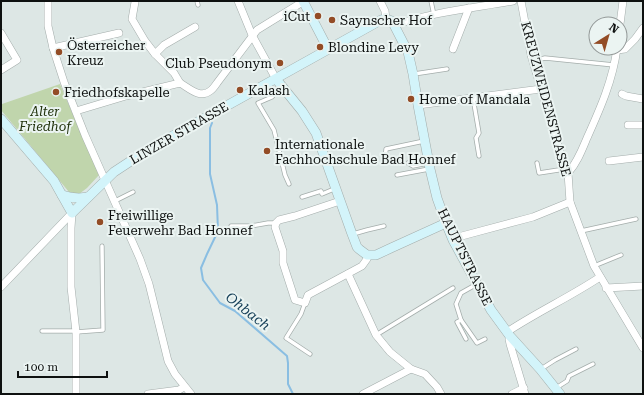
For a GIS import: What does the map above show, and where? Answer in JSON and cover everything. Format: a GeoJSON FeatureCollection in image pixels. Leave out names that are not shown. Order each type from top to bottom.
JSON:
{"type":"FeatureCollection","features":[{"type":"Feature","properties":{"kind":"main road"},"geometry":{"type":"LineString","coordinates":[[303,1],[328,49]]}},
{"type":"Feature","properties":{"kind":"main road","name":"HAUPTSTRASSE"},"geometry":{"type":"LineString","coordinates":[[386,19],[392,21],[408,52],[437,198],[446,223],[491,310],[509,334],[558,391]]}},
{"type":"Feature","properties":{"kind":"main road","name":"LINZER STRASSE"},"geometry":{"type":"LineString","coordinates":[[72,213],[105,180],[149,149],[279,82],[328,49],[380,20],[386,19]]}},
{"type":"Feature","properties":{"kind":"main road"},"geometry":{"type":"LineString","coordinates":[[279,82],[302,111],[316,133],[357,247],[363,253],[367,255],[376,255],[446,223]]}},
{"type":"Feature","properties":{"kind":"main road"},"geometry":{"type":"LineString","coordinates":[[1,119],[54,181],[72,213]]}},
{"type":"Feature","properties":{"kind":"main road"},"geometry":{"type":"LineString","coordinates":[[62,195],[72,198],[88,197]]}},
{"type":"Feature","properties":{"kind":"street"},"geometry":{"type":"LineString","coordinates":[[48,1],[48,26],[53,48],[76,111],[140,259],[149,284],[168,361],[184,387],[191,394]]}},
{"type":"Feature","properties":{"kind":"street"},"geometry":{"type":"LineString","coordinates":[[238,1],[252,36],[279,82]]}},
{"type":"Feature","properties":{"kind":"street"},"geometry":{"type":"LineString","coordinates":[[135,2],[132,19],[145,41],[155,54],[174,72],[180,83],[198,94],[204,94],[210,91],[217,83],[257,30],[303,1]]}},
{"type":"Feature","properties":{"kind":"street"},"geometry":{"type":"LineString","coordinates":[[380,1],[385,11],[386,19]]}},
{"type":"Feature","properties":{"kind":"street"},"geometry":{"type":"LineString","coordinates":[[395,26],[434,15],[513,1]]}},
{"type":"Feature","properties":{"kind":"street","name":"KREUZWEIDENSTRASSE"},"geometry":{"type":"LineString","coordinates":[[521,1],[533,61],[566,171],[570,202],[594,266],[643,348]]}},
{"type":"Feature","properties":{"kind":"street"},"geometry":{"type":"LineString","coordinates":[[621,16],[623,1]]}},
{"type":"Feature","properties":{"kind":"street"},"geometry":{"type":"LineString","coordinates":[[452,48],[469,8]]}},
{"type":"Feature","properties":{"kind":"street"},"geometry":{"type":"LineString","coordinates":[[155,54],[164,45],[195,26]]}},
{"type":"Feature","properties":{"kind":"street"},"geometry":{"type":"LineString","coordinates":[[628,45],[643,28]]}},
{"type":"Feature","properties":{"kind":"street"},"geometry":{"type":"LineString","coordinates":[[1,33],[17,60],[1,70]]}},
{"type":"Feature","properties":{"kind":"street"},"geometry":{"type":"LineString","coordinates":[[53,48],[119,33]]}},
{"type":"Feature","properties":{"kind":"street"},"geometry":{"type":"LineString","coordinates":[[566,171],[578,158],[599,112],[616,56]]}},
{"type":"Feature","properties":{"kind":"street"},"geometry":{"type":"LineString","coordinates":[[76,111],[126,96],[180,83]]}},
{"type":"Feature","properties":{"kind":"street"},"geometry":{"type":"LineString","coordinates":[[418,104],[541,89]]}},
{"type":"Feature","properties":{"kind":"street"},"geometry":{"type":"LineString","coordinates":[[622,94],[643,99]]}},
{"type":"Feature","properties":{"kind":"street"},"geometry":{"type":"LineString","coordinates":[[628,125],[643,125]]}},
{"type":"Feature","properties":{"kind":"street"},"geometry":{"type":"LineString","coordinates":[[609,161],[643,157]]}},
{"type":"Feature","properties":{"kind":"street"},"geometry":{"type":"LineString","coordinates":[[340,201],[279,220],[276,224],[275,227],[283,251],[283,263],[295,300],[305,303],[308,295],[362,266],[367,259],[367,255]]}},
{"type":"Feature","properties":{"kind":"street"},"geometry":{"type":"LineString","coordinates":[[454,240],[458,237],[533,217],[570,202]]}},
{"type":"Feature","properties":{"kind":"street"},"geometry":{"type":"LineString","coordinates":[[72,213],[70,235],[71,287],[76,331],[76,394]]}},
{"type":"Feature","properties":{"kind":"street","name":"LINZER STRASSE"},"geometry":{"type":"LineString","coordinates":[[1,287],[72,213]]}},
{"type":"Feature","properties":{"kind":"street"},"geometry":{"type":"LineString","coordinates":[[348,274],[376,335],[390,352],[411,369],[425,374],[437,387],[441,394]]}},
{"type":"Feature","properties":{"kind":"street"},"geometry":{"type":"LineString","coordinates":[[512,394],[525,391],[510,344],[509,334],[523,321],[600,277]]}},
{"type":"Feature","properties":{"kind":"street"},"geometry":{"type":"LineString","coordinates":[[606,288],[643,286]]}},
{"type":"Feature","properties":{"kind":"street"},"geometry":{"type":"LineString","coordinates":[[363,394],[411,369]]}},
{"type":"Feature","properties":{"kind":"street"},"geometry":{"type":"LineString","coordinates":[[148,394],[179,390],[184,387]]}},
{"type":"Feature","properties":{"kind":"lane"},"geometry":{"type":"LineString","coordinates":[[431,1],[434,15]]}},
{"type":"Feature","properties":{"kind":"lane"},"geometry":{"type":"LineString","coordinates":[[533,61],[545,58],[614,65]]}},
{"type":"Feature","properties":{"kind":"lane"},"geometry":{"type":"LineString","coordinates":[[413,74],[447,69]]}},
{"type":"Feature","properties":{"kind":"lane"},"geometry":{"type":"LineString","coordinates":[[279,82],[272,97],[258,103],[274,130],[285,175],[289,184]]}},
{"type":"Feature","properties":{"kind":"lane"},"geometry":{"type":"LineString","coordinates":[[473,98],[479,133],[476,138],[479,156]]}},
{"type":"Feature","properties":{"kind":"lane"},"geometry":{"type":"LineString","coordinates":[[385,161],[386,149],[404,147],[425,141]]}},
{"type":"Feature","properties":{"kind":"lane"},"geometry":{"type":"LineString","coordinates":[[408,163],[413,166],[430,165]]}},
{"type":"Feature","properties":{"kind":"lane"},"geometry":{"type":"LineString","coordinates":[[537,163],[539,173],[566,171]]}},
{"type":"Feature","properties":{"kind":"lane"},"geometry":{"type":"LineString","coordinates":[[397,175],[424,169],[430,165]]}},
{"type":"Feature","properties":{"kind":"lane"},"geometry":{"type":"LineString","coordinates":[[302,197],[321,190],[322,194],[335,188]]}},
{"type":"Feature","properties":{"kind":"lane"},"geometry":{"type":"LineString","coordinates":[[115,201],[133,192]]}},
{"type":"Feature","properties":{"kind":"lane"},"geometry":{"type":"LineString","coordinates":[[581,231],[636,219]]}},
{"type":"Feature","properties":{"kind":"lane"},"geometry":{"type":"LineString","coordinates":[[231,226],[251,226],[268,223],[276,224]]}},
{"type":"Feature","properties":{"kind":"lane"},"geometry":{"type":"LineString","coordinates":[[352,234],[384,226]]}},
{"type":"Feature","properties":{"kind":"lane"},"geometry":{"type":"LineString","coordinates":[[42,331],[103,330],[102,246]]}},
{"type":"Feature","properties":{"kind":"lane"},"geometry":{"type":"LineString","coordinates":[[594,266],[621,256]]}},
{"type":"Feature","properties":{"kind":"lane"},"geometry":{"type":"LineString","coordinates":[[477,284],[461,294],[456,304],[461,320],[477,343],[485,339]]}},
{"type":"Feature","properties":{"kind":"lane"},"geometry":{"type":"LineString","coordinates":[[376,335],[452,288]]}},
{"type":"Feature","properties":{"kind":"lane"},"geometry":{"type":"LineString","coordinates":[[305,303],[301,314],[286,338],[310,354]]}},
{"type":"Feature","properties":{"kind":"lane"},"geometry":{"type":"LineString","coordinates":[[461,320],[457,322],[466,339]]}},
{"type":"Feature","properties":{"kind":"lane"},"geometry":{"type":"LineString","coordinates":[[540,369],[576,348]]}},
{"type":"Feature","properties":{"kind":"lane"},"geometry":{"type":"LineString","coordinates":[[558,391],[567,381],[569,376],[593,364]]}},
{"type":"Feature","properties":{"kind":"green space","name":"Alter Friedhof"},"geometry":{"type":"Polygon","coordinates":[[[60,84],[99,175],[79,194],[69,192],[1,110],[2,104],[60,84]]]}},
{"type":"Feature","properties":{"kind":"waterway","name":"Ohbach"},"geometry":{"type":"LineString","coordinates":[[212,123],[210,128],[210,174],[217,205],[218,231],[201,268],[203,280],[220,303],[235,311],[287,356],[288,384],[293,394]]}},
{"type":"Feature","properties":{"kind":"place","name":"iCut"},"geometry":{"type":"Point","coordinates":[318,16]}},
{"type":"Feature","properties":{"kind":"place","name":"Saynscher Hof"},"geometry":{"type":"Point","coordinates":[332,20]}},
{"type":"Feature","properties":{"kind":"place","name":"Blondine Levy"},"geometry":{"type":"Point","coordinates":[320,47]}},
{"type":"Feature","properties":{"kind":"place","name":"Österreicher Kreuz"},"geometry":{"type":"Point","coordinates":[59,52]}},
{"type":"Feature","properties":{"kind":"place","name":"Club Pseudonym"},"geometry":{"type":"Point","coordinates":[280,63]}},
{"type":"Feature","properties":{"kind":"place","name":"Kalash"},"geometry":{"type":"Point","coordinates":[240,90]}},
{"type":"Feature","properties":{"kind":"place","name":"Friedhofskapelle"},"geometry":{"type":"Point","coordinates":[56,92]}},
{"type":"Feature","properties":{"kind":"place","name":"Home of Mandala"},"geometry":{"type":"Point","coordinates":[411,99]}},
{"type":"Feature","properties":{"kind":"place","name":"Internationale Fachhochschule Bad Honnef"},"geometry":{"type":"Point","coordinates":[267,151]}},
{"type":"Feature","properties":{"kind":"place","name":"Freiwillige Feuerwehr Bad Honnef"},"geometry":{"type":"Point","coordinates":[100,222]}}]}
